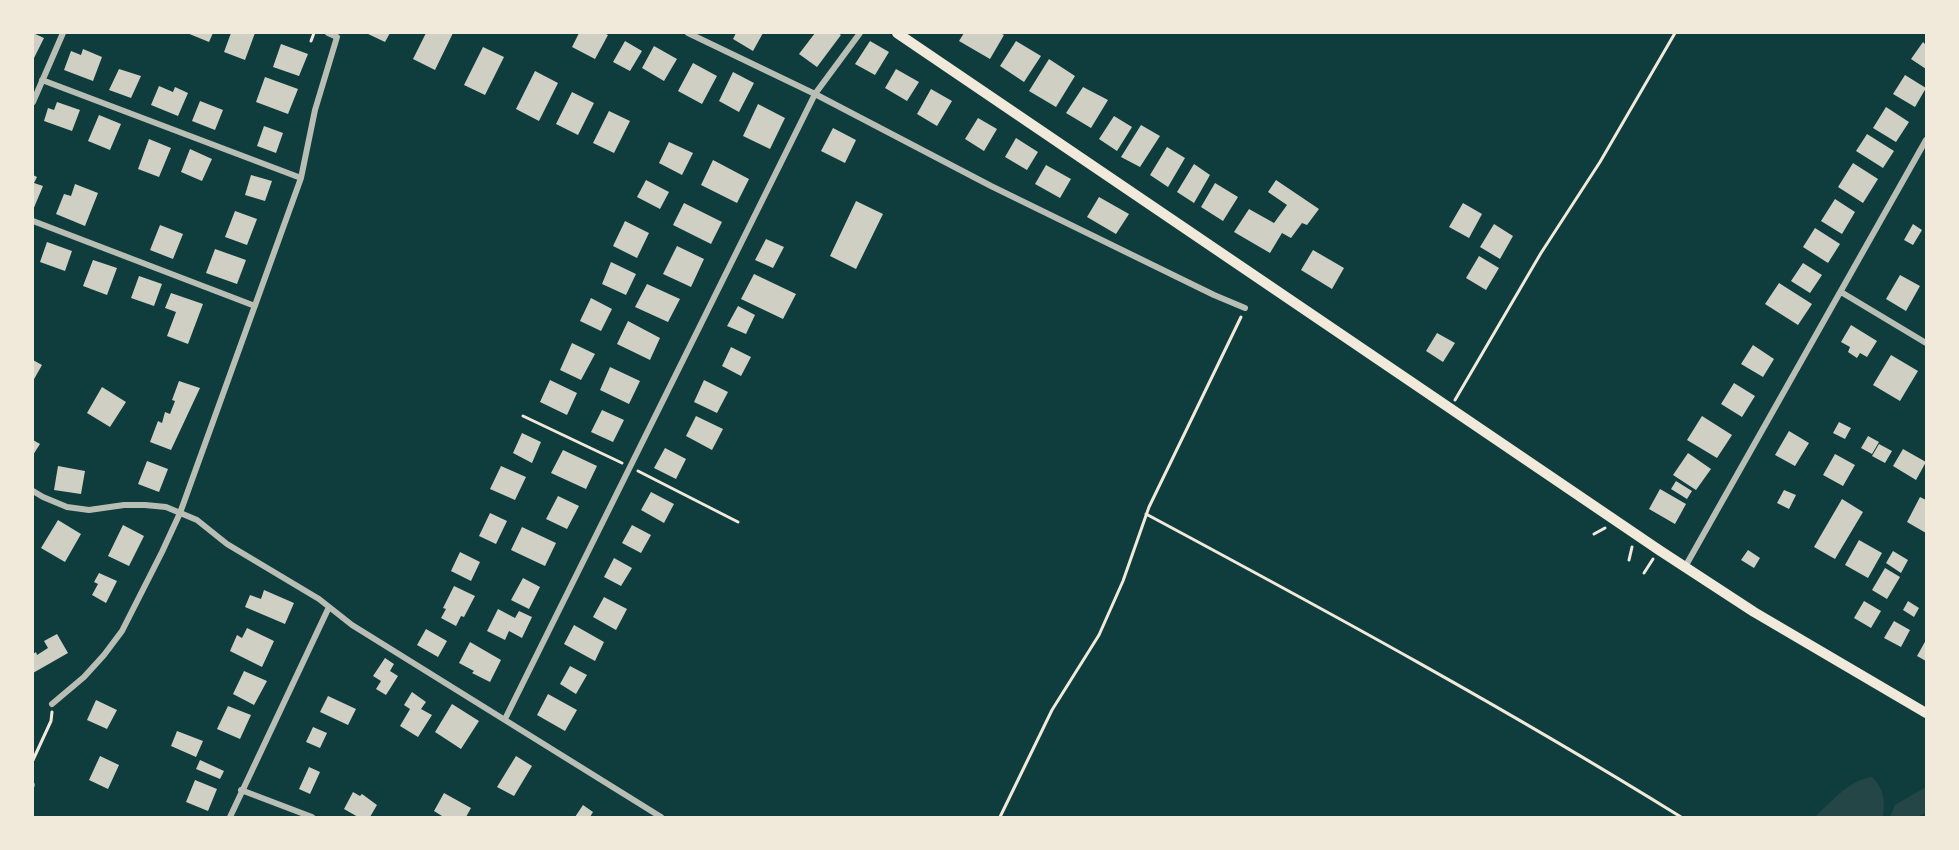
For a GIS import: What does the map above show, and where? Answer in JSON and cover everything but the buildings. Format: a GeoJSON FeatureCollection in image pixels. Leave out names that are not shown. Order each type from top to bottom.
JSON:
{"type":"FeatureCollection","features":[{"type":"Feature","properties":{"kind":"main road"},"geometry":{"type":"LineString","coordinates":[[897,33],[1685,567],[1754,612],[1926,712]]}},
{"type":"Feature","properties":{"kind":"street"},"geometry":{"type":"LineString","coordinates":[[33,102],[63,33]]}},
{"type":"Feature","properties":{"kind":"street"},"geometry":{"type":"LineString","coordinates":[[52,705],[84,677],[122,631],[180,513],[301,178],[315,110],[338,35],[327,33]]}},
{"type":"Feature","properties":{"kind":"street"},"geometry":{"type":"LineString","coordinates":[[688,33],[815,94],[991,186],[1245,308]]}},
{"type":"Feature","properties":{"kind":"street"},"geometry":{"type":"LineString","coordinates":[[505,719],[815,94],[860,33]]}},
{"type":"Feature","properties":{"kind":"street"},"geometry":{"type":"LineString","coordinates":[[42,80],[301,178]]}},
{"type":"Feature","properties":{"kind":"street"},"geometry":{"type":"LineString","coordinates":[[1685,567],[1926,140]]}},
{"type":"Feature","properties":{"kind":"street"},"geometry":{"type":"LineString","coordinates":[[33,221],[255,306]]}},
{"type":"Feature","properties":{"kind":"street"},"geometry":{"type":"LineString","coordinates":[[1841,292],[1926,343]]}},
{"type":"Feature","properties":{"kind":"street"},"geometry":{"type":"LineString","coordinates":[[33,491],[67,507],[89,510],[124,505],[166,507],[197,520],[227,543],[329,607],[352,625],[661,817]]}},
{"type":"Feature","properties":{"kind":"street"},"geometry":{"type":"LineString","coordinates":[[230,817],[329,607]]}},
{"type":"Feature","properties":{"kind":"street"},"geometry":{"type":"LineString","coordinates":[[242,790],[312,817]]}},
{"type":"Feature","properties":{"kind":"path"},"geometry":{"type":"LineString","coordinates":[[311,41],[314,33]]}},
{"type":"Feature","properties":{"kind":"path"},"geometry":{"type":"LineString","coordinates":[[1450,409],[1541,253],[1600,162],[1674,33]]}},
{"type":"Feature","properties":{"kind":"path"},"geometry":{"type":"LineString","coordinates":[[1000,817],[1052,710],[1099,635],[1123,581],[1146,514],[1245,308]]}},
{"type":"Feature","properties":{"kind":"path"},"geometry":{"type":"LineString","coordinates":[[1146,514],[1455,682],[1586,757],[1682,817]]}},
{"type":"Feature","properties":{"kind":"path"},"geometry":{"type":"LineString","coordinates":[[1594,534],[1607,527]]}},
{"type":"Feature","properties":{"kind":"path"},"geometry":{"type":"LineString","coordinates":[[1629,560],[1633,544]]}},
{"type":"Feature","properties":{"kind":"path"},"geometry":{"type":"LineString","coordinates":[[33,760],[51,721],[52,705]]}},
{"type":"Feature","properties":{"kind":"shaded area"},"geometry":{"type":"Polygon","coordinates":[[[1872,777],[1883,795],[1883,817],[1815,817],[1848,787],[1872,777]]]}},
{"type":"Feature","properties":{"kind":"shaded area"},"geometry":{"type":"Polygon","coordinates":[[[1926,787],[1926,813],[1917,817],[1890,817],[1895,805],[1926,787]]]}}]}
